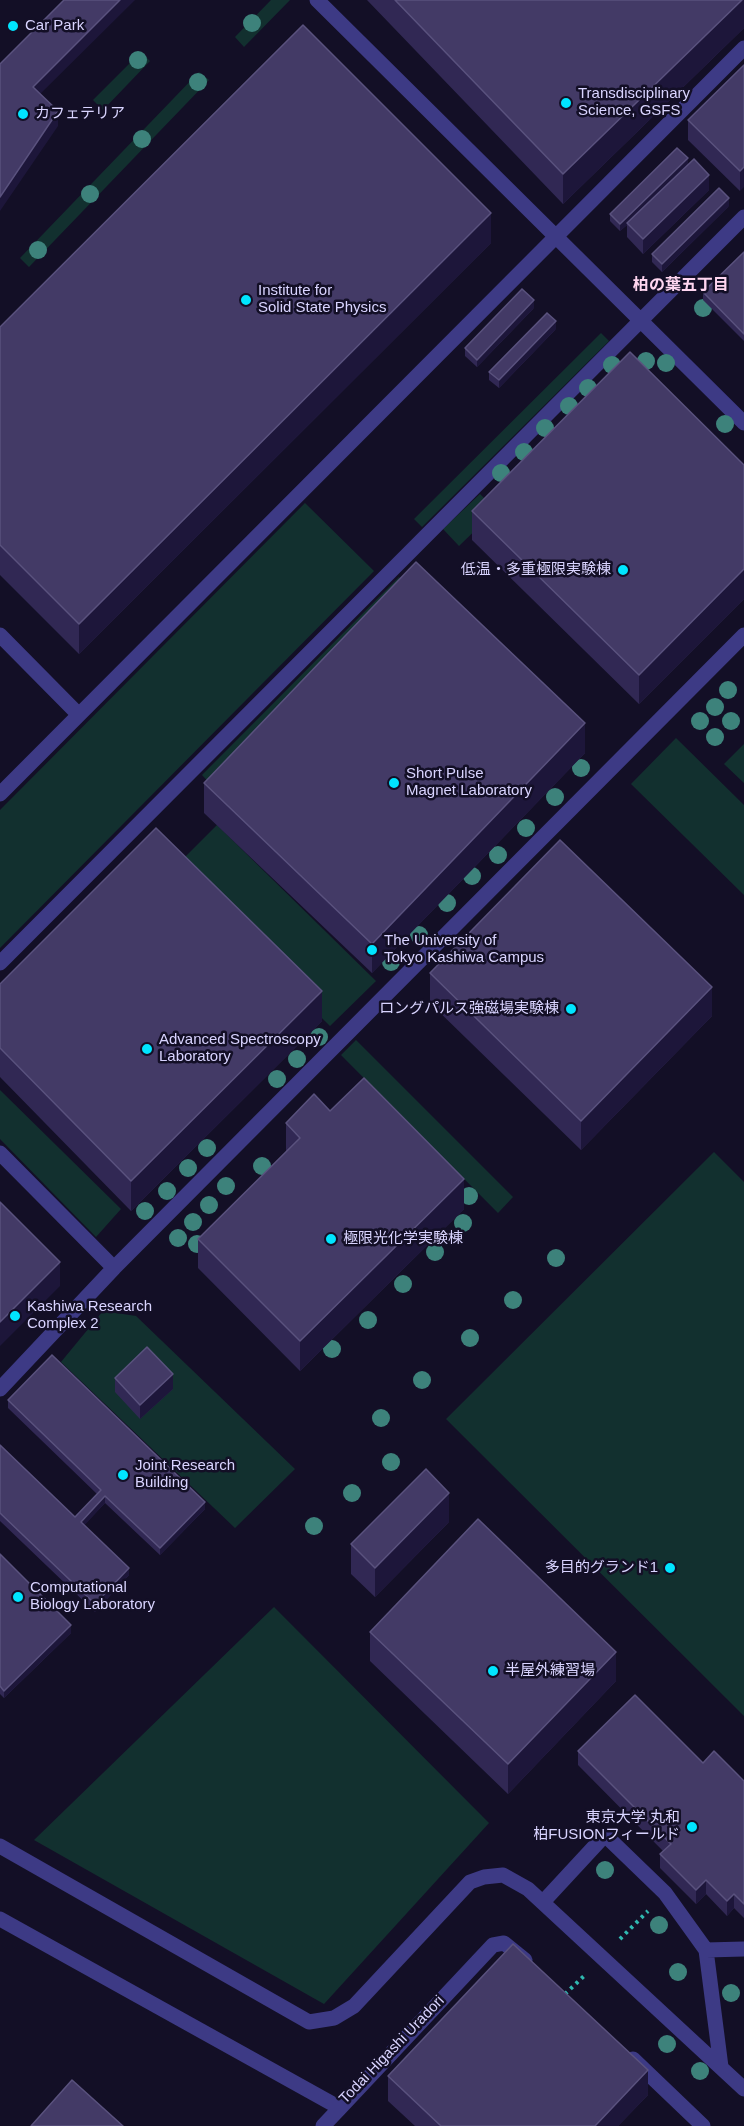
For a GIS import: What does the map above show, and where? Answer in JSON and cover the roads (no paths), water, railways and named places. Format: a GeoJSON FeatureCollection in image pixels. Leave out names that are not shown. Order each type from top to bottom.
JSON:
{"type":"FeatureCollection","features":[{"type":"Feature","properties":{"kind":"street"},"geometry":{"type":"LineString","coordinates":[[317,0],[744,423]]}},
{"type":"Feature","properties":{"kind":"street"},"geometry":{"type":"LineString","coordinates":[[0,794],[744,48]]}},
{"type":"Feature","properties":{"kind":"street"},"geometry":{"type":"LineString","coordinates":[[0,963],[744,218]]}},
{"type":"Feature","properties":{"kind":"street"},"geometry":{"type":"LineString","coordinates":[[0,635],[78,714]]}},
{"type":"Feature","properties":{"kind":"street"},"geometry":{"type":"LineString","coordinates":[[0,1389],[114,1268],[744,635]]}},
{"type":"Feature","properties":{"kind":"street"},"geometry":{"type":"LineString","coordinates":[[0,1153],[114,1268]]}},
{"type":"Feature","properties":{"kind":"street"},"geometry":{"type":"LineString","coordinates":[[543,1902],[605,1835],[665,1893],[706,1950],[721,2067]]}},
{"type":"Feature","properties":{"kind":"street"},"geometry":{"type":"LineString","coordinates":[[0,1846],[309,2022],[334,2018],[354,2006],[470,1882],[484,1877],[503,1875],[516,1880],[543,1902],[744,2089]]}},
{"type":"Feature","properties":{"kind":"street","name":"Todai Higashi Uradori"},"geometry":{"type":"LineString","coordinates":[[0,1919],[340,2108],[493,1945],[504,1943],[565,1994]]}},
{"type":"Feature","properties":{"kind":"street"},"geometry":{"type":"LineString","coordinates":[[706,1950],[744,1948]]}},
{"type":"Feature","properties":{"kind":"street"},"geometry":{"type":"LineString","coordinates":[[626,2052],[703,2126]]}},
{"type":"Feature","properties":{"kind":"street"},"geometry":{"type":"LineString","coordinates":[[323,2126],[340,2108]]}},
{"type":"Feature","properties":{"kind":"place","name":"Car Park"},"geometry":{"type":"Point","coordinates":[13,26]}},
{"type":"Feature","properties":{"kind":"place","name":"Transdisciplinary Science, GSFS"},"geometry":{"type":"Point","coordinates":[566,103]}},
{"type":"Feature","properties":{"kind":"place","name":"カフェテリア"},"geometry":{"type":"Point","coordinates":[23,114]}},
{"type":"Feature","properties":{"kind":"place","name":"Institute for Solid State Physics"},"geometry":{"type":"Point","coordinates":[246,300]}},
{"type":"Feature","properties":{"kind":"place","name":"低温・多重極限実験棟"},"geometry":{"type":"Point","coordinates":[623,570]}},
{"type":"Feature","properties":{"kind":"place","name":"Short Pulse Magnet Laboratory"},"geometry":{"type":"Point","coordinates":[394,783]}},
{"type":"Feature","properties":{"kind":"place","name":"The University of Tokyo Kashiwa Campus"},"geometry":{"type":"Point","coordinates":[372,950]}},
{"type":"Feature","properties":{"kind":"place","name":"ロングパルス強磁場実験棟"},"geometry":{"type":"Point","coordinates":[571,1009]}},
{"type":"Feature","properties":{"kind":"place","name":"Advanced Spectroscopy Laboratory"},"geometry":{"type":"Point","coordinates":[147,1049]}},
{"type":"Feature","properties":{"kind":"place","name":"極限光化学実験棟"},"geometry":{"type":"Point","coordinates":[331,1239]}},
{"type":"Feature","properties":{"kind":"place","name":"Kashiwa Research Complex 2"},"geometry":{"type":"Point","coordinates":[15,1316]}},
{"type":"Feature","properties":{"kind":"place","name":"Joint Research Building"},"geometry":{"type":"Point","coordinates":[123,1475]}},
{"type":"Feature","properties":{"kind":"place","name":"多目的グランド1"},"geometry":{"type":"Point","coordinates":[670,1568]}},
{"type":"Feature","properties":{"kind":"place","name":"Computational Biology Laboratory"},"geometry":{"type":"Point","coordinates":[18,1597]}},
{"type":"Feature","properties":{"kind":"place","name":"半屋外練習場"},"geometry":{"type":"Point","coordinates":[493,1671]}},
{"type":"Feature","properties":{"kind":"place","name":"東京大学 丸和 柏FUSIONフィールド"},"geometry":{"type":"Point","coordinates":[692,1827]}},
{"type":"Feature","properties":{"kind":"district","name":"柏の葉五丁目"},"geometry":{"type":"Point","coordinates":[681,286]}}]}
